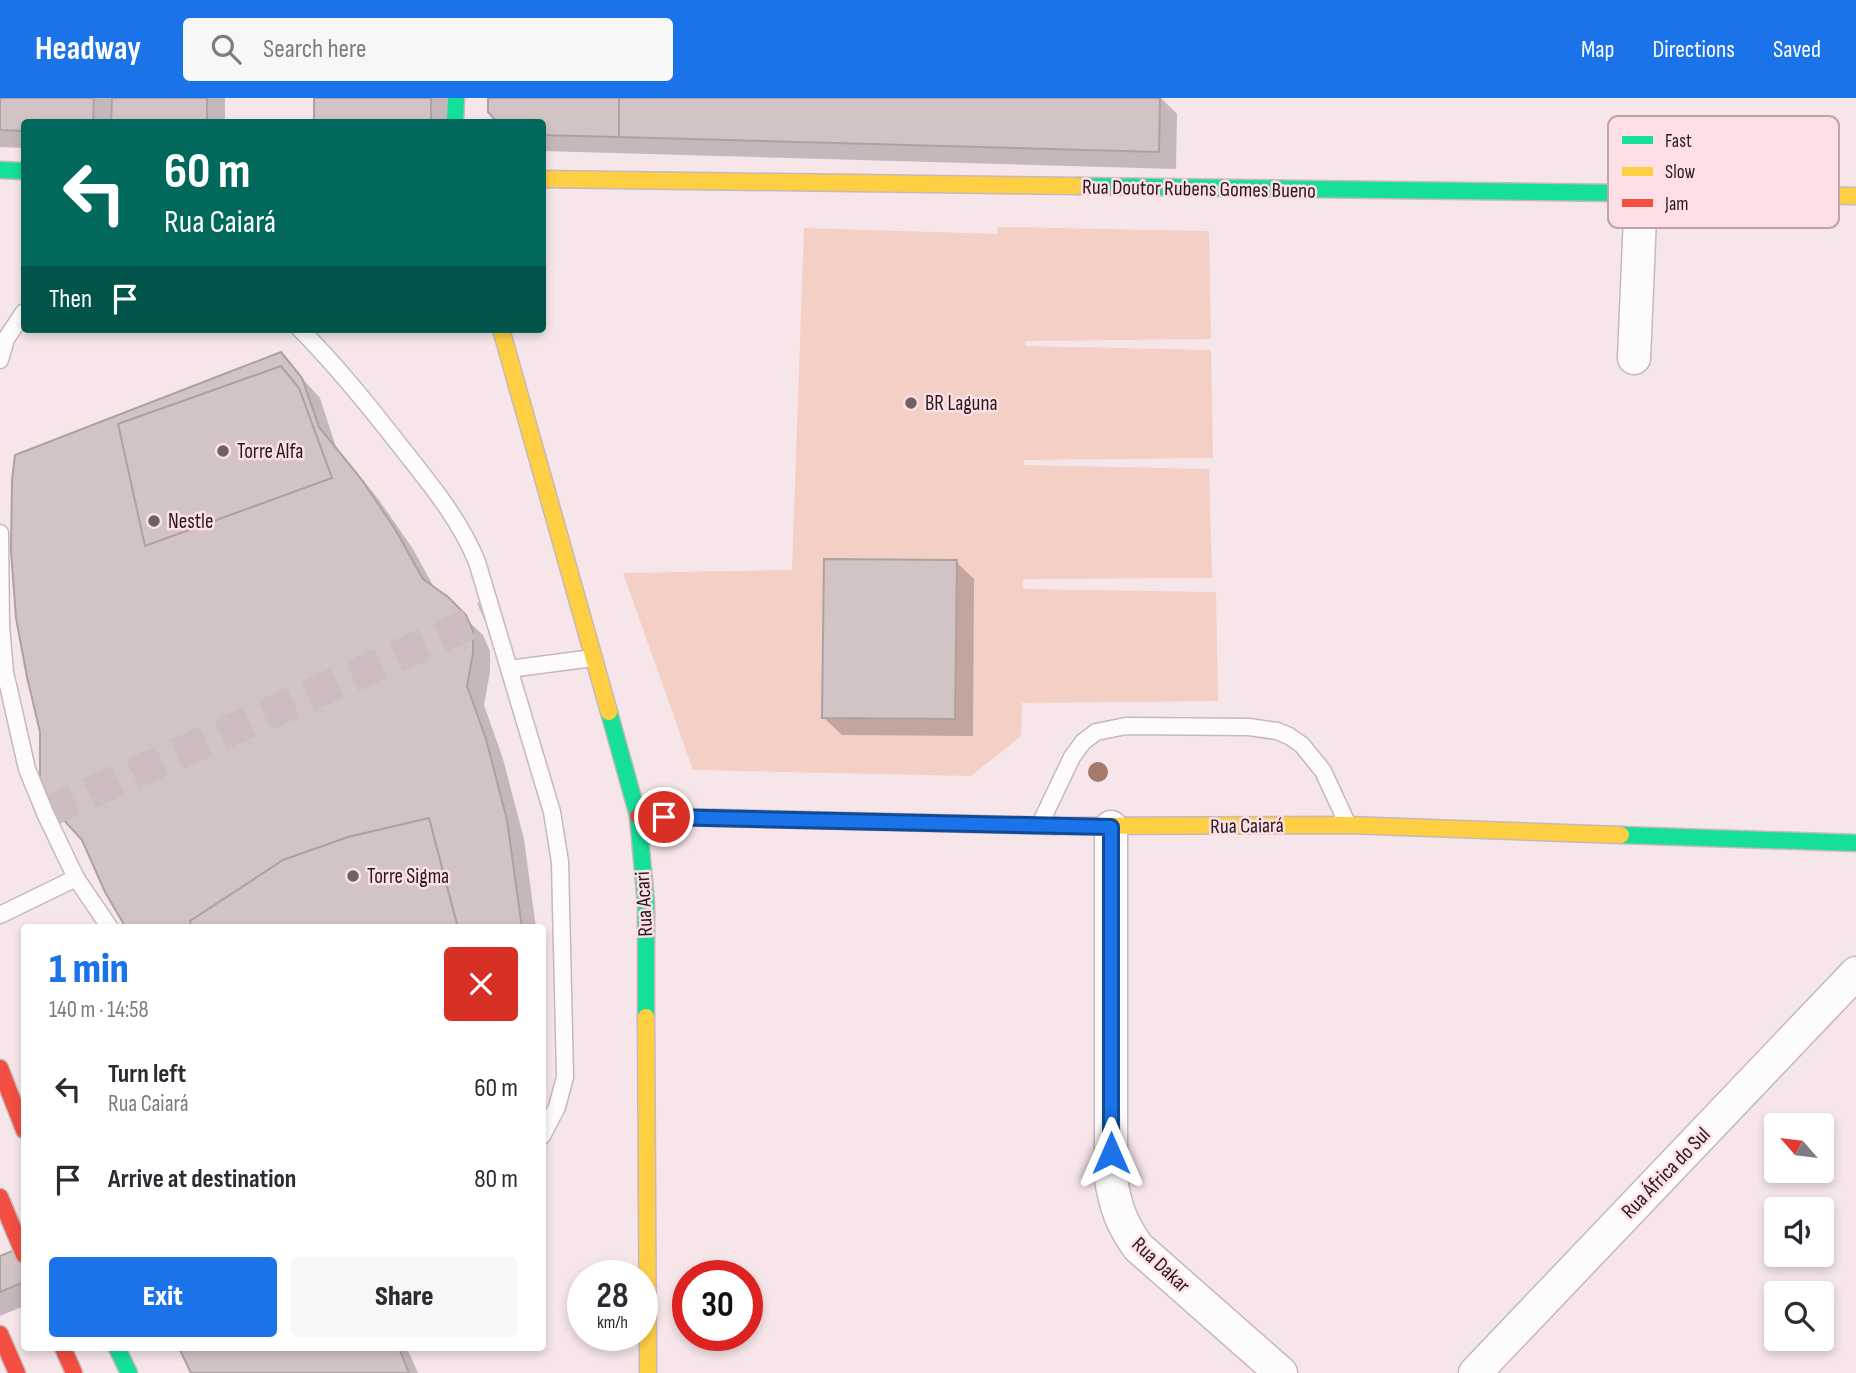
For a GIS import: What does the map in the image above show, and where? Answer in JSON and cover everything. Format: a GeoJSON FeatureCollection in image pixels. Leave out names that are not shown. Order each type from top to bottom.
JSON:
{"type":"FeatureCollection","features":[{"type":"Feature","properties":{"kind":"main road"},"geometry":{"type":"LineString","coordinates":[[456,98],[456,119]]}},
{"type":"Feature","properties":{"kind":"main road"},"geometry":{"type":"LineString","coordinates":[[0,170],[21,171]]}},
{"type":"Feature","properties":{"kind":"main road","name":"Rua Doutor Rubens Gomes Bueno"},"geometry":{"type":"LineString","coordinates":[[546,179],[1608,194]]}},
{"type":"Feature","properties":{"kind":"main road","name":"Rua Acari"},"geometry":{"type":"LineString","coordinates":[[502,333],[638,816],[646,904],[648,1373]]}},
{"type":"Feature","properties":{"kind":"main road","name":"Rua Caiará"},"geometry":{"type":"LineString","coordinates":[[638,816],[1111,827],[1348,825],[1856,843]]}},
{"type":"Feature","properties":{"kind":"main road"},"geometry":{"type":"LineString","coordinates":[[0,1068],[21,1121]]}},
{"type":"Feature","properties":{"kind":"main road"},"geometry":{"type":"LineString","coordinates":[[0,1197],[21,1248]]}},
{"type":"Feature","properties":{"kind":"main road"},"geometry":{"type":"LineString","coordinates":[[0,1334],[17,1373]]}},
{"type":"Feature","properties":{"kind":"main road"},"geometry":{"type":"LineString","coordinates":[[64,1351],[74,1373]]}},
{"type":"Feature","properties":{"kind":"main road"},"geometry":{"type":"LineString","coordinates":[[119,1351],[130,1373]]}},
{"type":"Feature","properties":{"kind":"street"},"geometry":{"type":"LineString","coordinates":[[1634,358],[1640,228]]}},
{"type":"Feature","properties":{"kind":"street","name":"Rua Dakar"},"geometry":{"type":"LineString","coordinates":[[1111,827],[1111,1180],[1115,1208],[1138,1247],[1281,1373]]}},
{"type":"Feature","properties":{"kind":"street","name":"Rua África do Sul"},"geometry":{"type":"LineString","coordinates":[[1475,1373],[1856,973]]}},
{"type":"Feature","properties":{"kind":"lane"},"geometry":{"type":"LineString","coordinates":[[0,360],[6,339],[21,316]]}},
{"type":"Feature","properties":{"kind":"lane"},"geometry":{"type":"LineString","coordinates":[[304,333],[339,369],[429,483],[466,534],[477,562],[552,811],[560,863],[565,1077],[557,1107],[546,1128]]}},
{"type":"Feature","properties":{"kind":"lane"},"geometry":{"type":"LineString","coordinates":[[0,533],[2,673],[27,769],[76,878],[107,924]]}},
{"type":"Feature","properties":{"kind":"lane"},"geometry":{"type":"LineString","coordinates":[[509,669],[594,658]]}},
{"type":"Feature","properties":{"kind":"lane"},"geometry":{"type":"LineString","coordinates":[[1040,824],[1072,757],[1083,743],[1096,732],[1136,726],[1250,727],[1289,736],[1302,745],[1323,771],[1348,825]]}},
{"type":"Feature","properties":{"kind":"lane"},"geometry":{"type":"LineString","coordinates":[[0,915],[76,878]]}},
{"type":"Feature","properties":{"kind":"shaded area","name":"BR Laguna"},"geometry":{"type":"Polygon","coordinates":[[[998,227],[1209,231],[1211,339],[1026,341],[1025,346],[1211,350],[1213,458],[1024,460],[1024,465],[1209,469],[1212,578],[1023,579],[1023,589],[1216,592],[1218,701],[1022,703],[1021,736],[971,776],[693,770],[623,573],[792,570],[804,228],[997,234],[998,227]]]}},
{"type":"Feature","properties":{"kind":"building"},"geometry":{"type":"Polygon","coordinates":[[[0,98],[94,98],[93,119],[21,119],[21,131],[0,130],[0,98]]]}},
{"type":"Feature","properties":{"kind":"building"},"geometry":{"type":"Polygon","coordinates":[[[112,98],[207,98],[207,119],[111,119],[112,98]]]}},
{"type":"Feature","properties":{"kind":"building"},"geometry":{"type":"Polygon","coordinates":[[[314,98],[431,98],[431,119],[314,119],[314,98]]]}},
{"type":"Feature","properties":{"kind":"building"},"geometry":{"type":"Polygon","coordinates":[[[488,98],[619,98],[619,137],[546,135],[546,119],[494,119],[488,112],[488,98]]]}},
{"type":"Feature","properties":{"kind":"building"},"geometry":{"type":"Polygon","coordinates":[[[619,98],[1160,98],[1159,152],[619,137],[619,98]]]}},
{"type":"Feature","properties":{"kind":"building"},"geometry":{"type":"Polygon","coordinates":[[[281,352],[302,378],[319,427],[362,480],[395,529],[423,579],[448,597],[466,615],[473,631],[473,653],[467,686],[486,739],[507,820],[521,924],[124,924],[105,892],[82,840],[60,816],[40,783],[40,732],[16,618],[11,550],[15,455],[281,352]]]}},
{"type":"Feature","properties":{"kind":"building","name":"Torre Alfa"},"geometry":{"type":"Polygon","coordinates":[[[281,366],[299,388],[332,478],[145,546],[118,424],[281,366]]]}},
{"type":"Feature","properties":{"kind":"building"},"geometry":{"type":"Polygon","coordinates":[[[824,559],[957,560],[955,719],[822,718],[824,559]]]}},
{"type":"Feature","properties":{"kind":"building","name":"Torre Sigma"},"geometry":{"type":"Polygon","coordinates":[[[429,818],[457,924],[191,924],[190,921],[283,860],[348,837],[429,818]]]}},
{"type":"Feature","properties":{"kind":"building"},"geometry":{"type":"Polygon","coordinates":[[[21,1247],[21,1283],[0,1292],[0,1256],[21,1247]]]}},
{"type":"Feature","properties":{"kind":"building"},"geometry":{"type":"Polygon","coordinates":[[[180,1351],[400,1351],[409,1373],[191,1373],[180,1351]]]}},
{"type":"Feature","properties":{"kind":"tunnel"},"geometry":{"type":"LineString","coordinates":[[45,813],[492,614]]}},
{"type":"Feature","properties":{"kind":"traffic: fast"},"geometry":{"type":"LineString","coordinates":[[455,119],[456,98]]}},
{"type":"Feature","properties":{"kind":"traffic: fast"},"geometry":{"type":"LineString","coordinates":[[0,170],[21,171]]}},
{"type":"Feature","properties":{"kind":"traffic: fast"},"geometry":{"type":"LineString","coordinates":[[1078,186],[1608,193]]}},
{"type":"Feature","properties":{"kind":"traffic: fast"},"geometry":{"type":"LineString","coordinates":[[609,712],[638,816],[646,904],[646,1017]]}},
{"type":"Feature","properties":{"kind":"traffic: fast"},"geometry":{"type":"LineString","coordinates":[[1621,835],[1856,843]]}},
{"type":"Feature","properties":{"kind":"traffic: fast"},"geometry":{"type":"LineString","coordinates":[[118,1351],[129,1373]]}},
{"type":"Feature","properties":{"kind":"traffic: slow"},"geometry":{"type":"LineString","coordinates":[[546,179],[1078,186]]}},
{"type":"Feature","properties":{"kind":"traffic: slow"},"geometry":{"type":"LineString","coordinates":[[1839,196],[1856,196]]}},
{"type":"Feature","properties":{"kind":"traffic: slow"},"geometry":{"type":"LineString","coordinates":[[502,333],[609,712]]}},
{"type":"Feature","properties":{"kind":"traffic: slow"},"geometry":{"type":"LineString","coordinates":[[1055,826],[1348,825],[1621,835]]}},
{"type":"Feature","properties":{"kind":"traffic: slow"},"geometry":{"type":"LineString","coordinates":[[646,1017],[648,1373]]}},
{"type":"Feature","properties":{"kind":"traffic: jam"},"geometry":{"type":"LineString","coordinates":[[638,816],[1055,826]]}},
{"type":"Feature","properties":{"kind":"traffic: jam"},"geometry":{"type":"LineString","coordinates":[[0,1068],[21,1122]]}},
{"type":"Feature","properties":{"kind":"traffic: jam"},"geometry":{"type":"LineString","coordinates":[[0,1197],[21,1248]]}},
{"type":"Feature","properties":{"kind":"traffic: jam"},"geometry":{"type":"LineString","coordinates":[[0,1334],[17,1373]]}},
{"type":"Feature","properties":{"kind":"traffic: jam"},"geometry":{"type":"LineString","coordinates":[[64,1351],[74,1373]]}},
{"type":"Feature","properties":{"kind":"place","name":"BR Laguna"},"geometry":{"type":"Point","coordinates":[911,403]}},
{"type":"Feature","properties":{"kind":"place","name":"Torre Alfa"},"geometry":{"type":"Point","coordinates":[223,451]}},
{"type":"Feature","properties":{"kind":"place","name":"Nestle"},"geometry":{"type":"Point","coordinates":[154,521]}},
{"type":"Feature","properties":{"kind":"place","name":"Torre Sigma"},"geometry":{"type":"Point","coordinates":[353,876]}},
{"type":"Feature","properties":{"kind":"route"},"geometry":{"type":"LineString","coordinates":[[664,817],[1111,827],[1111,1153]]}}]}
